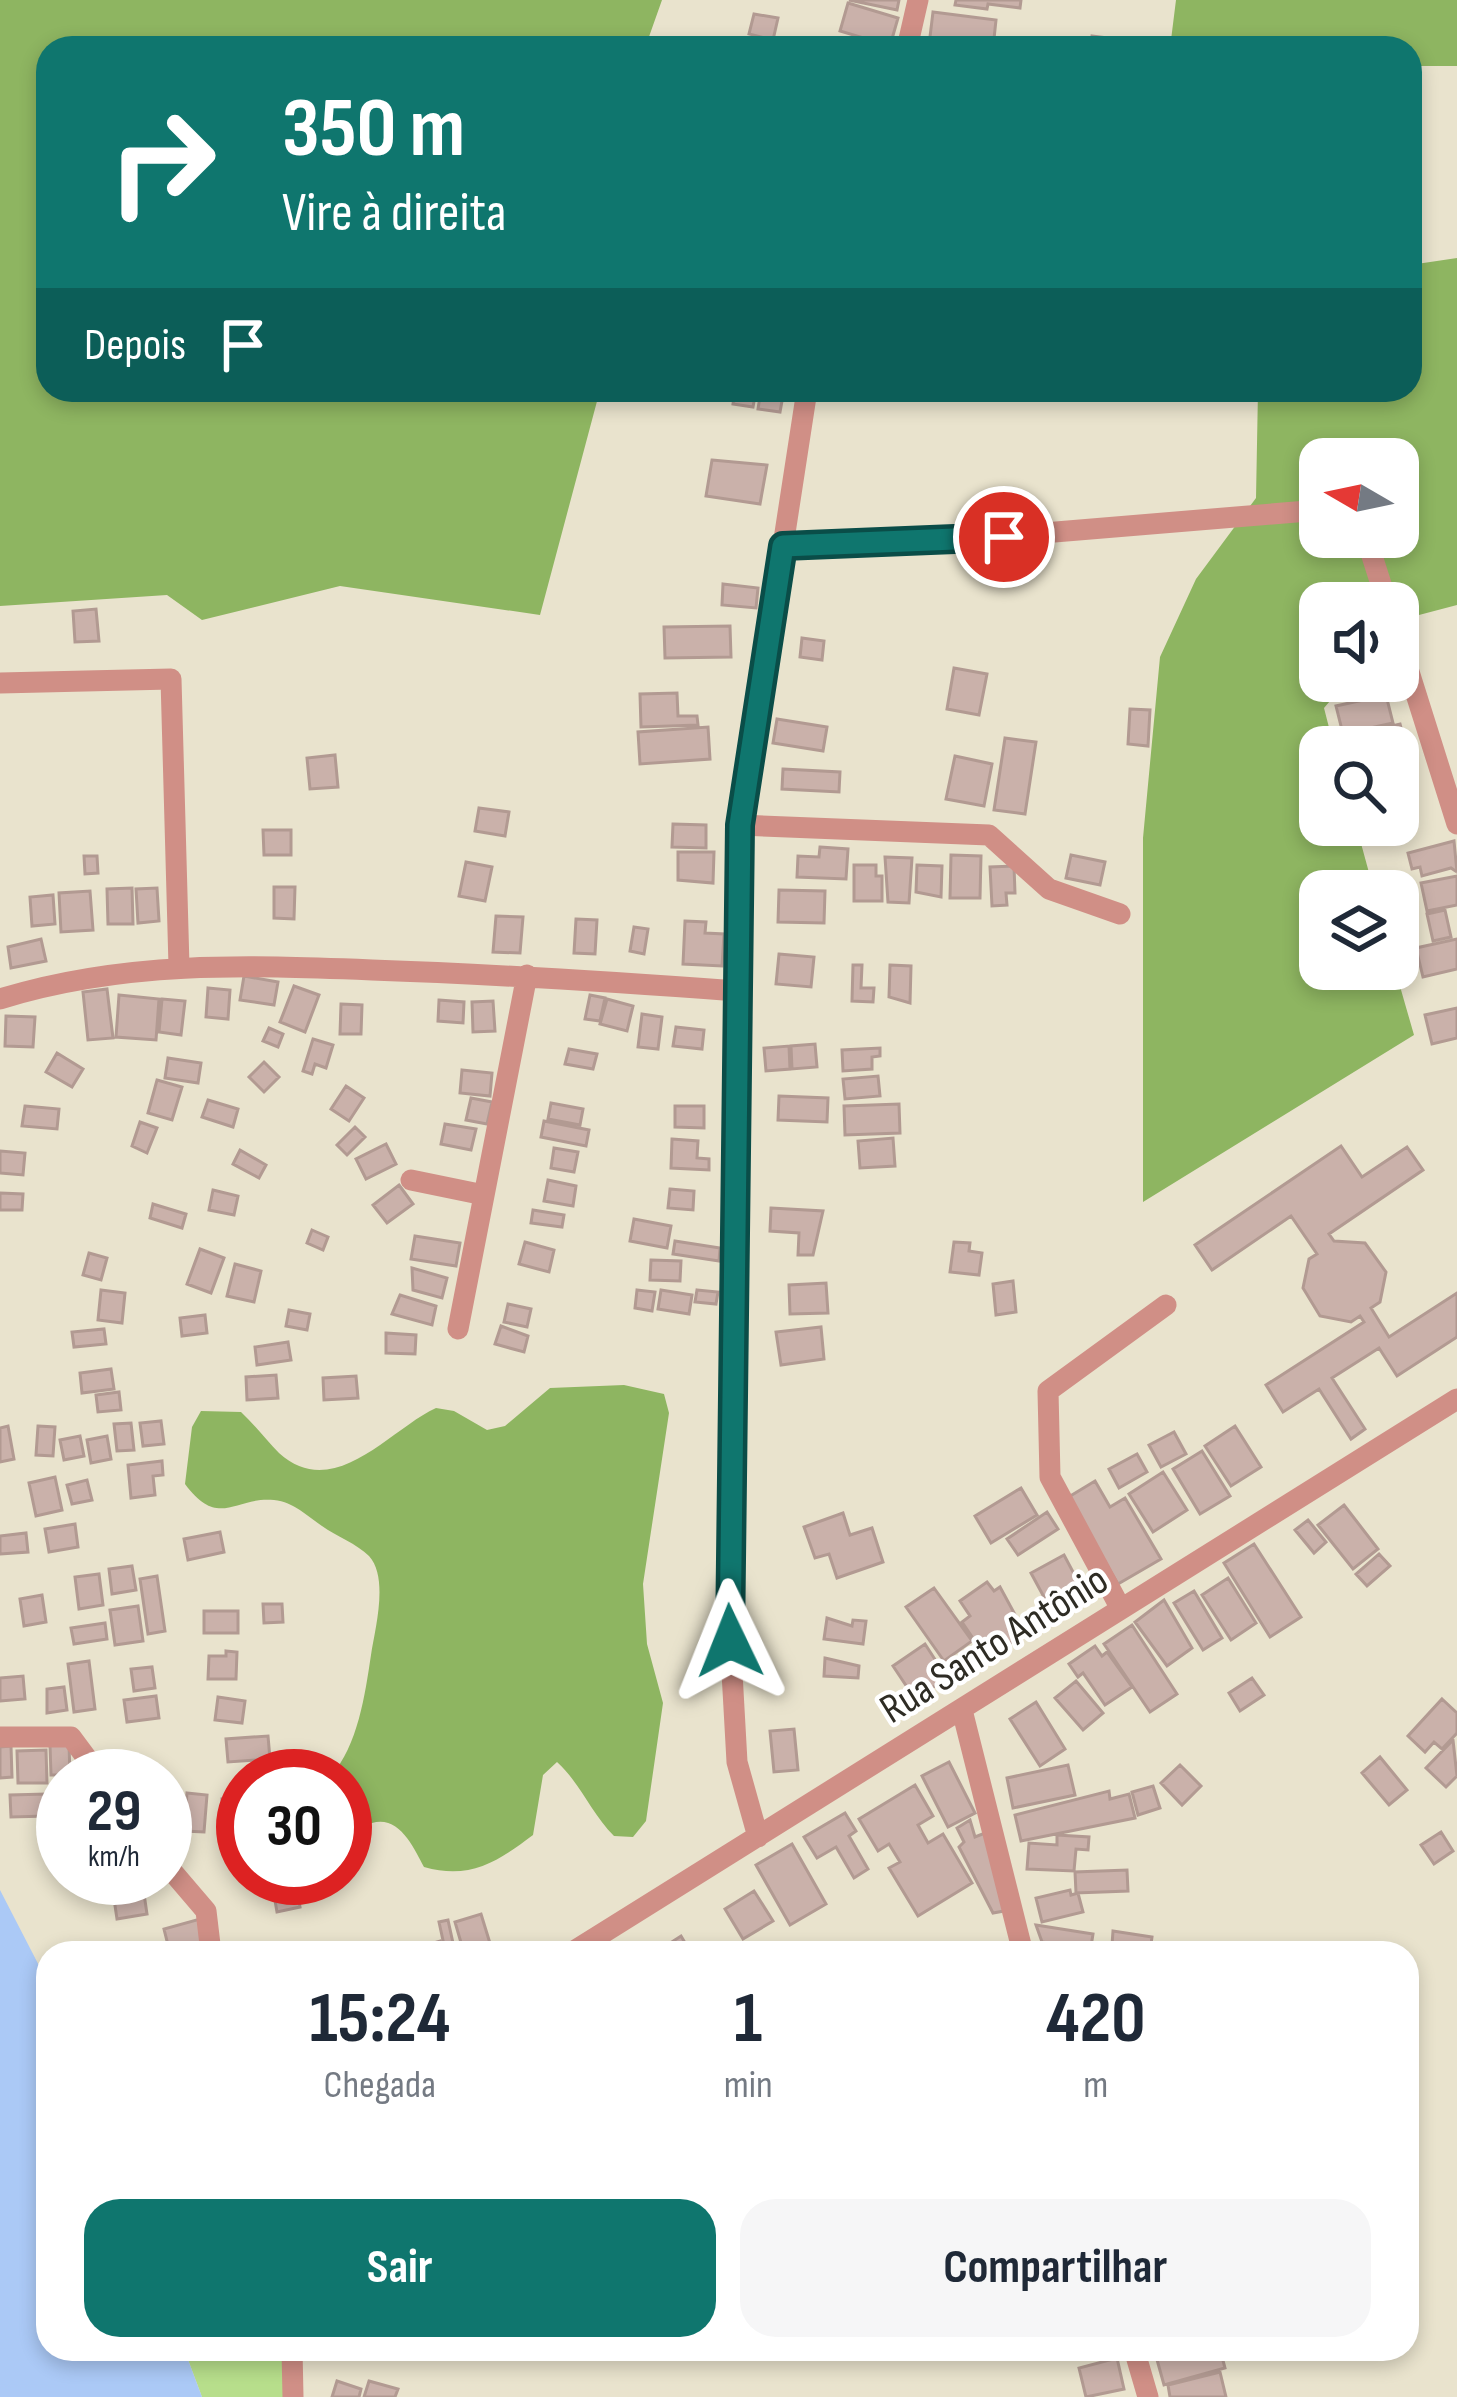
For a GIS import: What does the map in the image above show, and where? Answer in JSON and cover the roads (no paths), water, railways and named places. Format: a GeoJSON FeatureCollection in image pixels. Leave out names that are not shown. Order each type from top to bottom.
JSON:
{"type":"FeatureCollection","features":[{"type":"Feature","properties":{"kind":"street"},"geometry":{"type":"LineString","coordinates":[[910,36],[918,0]]}},
{"type":"Feature","properties":{"kind":"street"},"geometry":{"type":"LineString","coordinates":[[758,1837],[737,1762],[728,1601],[740,825],[805,402]]}},
{"type":"Feature","properties":{"kind":"street"},"geometry":{"type":"LineString","coordinates":[[783,546],[959,540],[1299,512]]}},
{"type":"Feature","properties":{"kind":"street"},"geometry":{"type":"LineString","coordinates":[[0,682],[171,679],[179,966]]}},
{"type":"Feature","properties":{"kind":"street"},"geometry":{"type":"LineString","coordinates":[[1419,702],[1457,824]]}},
{"type":"Feature","properties":{"kind":"street"},"geometry":{"type":"LineString","coordinates":[[740,825],[989,835],[1049,889],[1120,914]]}},
{"type":"Feature","properties":{"kind":"street"},"geometry":{"type":"LineString","coordinates":[[0,1000],[111,972],[179,966],[527,976],[737,991]]}},
{"type":"Feature","properties":{"kind":"street"},"geometry":{"type":"LineString","coordinates":[[458,1329],[527,976]]}},
{"type":"Feature","properties":{"kind":"street"},"geometry":{"type":"LineString","coordinates":[[411,1180],[484,1195]]}},
{"type":"Feature","properties":{"kind":"street"},"geometry":{"type":"LineString","coordinates":[[1121,1609],[1050,1477],[1048,1391],[1166,1304]]}},
{"type":"Feature","properties":{"kind":"street","name":"Rua Santo Antônio"},"geometry":{"type":"LineString","coordinates":[[590,1941],[1457,1399]]}},
{"type":"Feature","properties":{"kind":"street"},"geometry":{"type":"LineString","coordinates":[[962,1710],[1020,1941]]}},
{"type":"Feature","properties":{"kind":"street"},"geometry":{"type":"LineString","coordinates":[[0,1737],[71,1737],[80,1749]]}},
{"type":"Feature","properties":{"kind":"street"},"geometry":{"type":"LineString","coordinates":[[192,1895],[206,1911],[210,1941]]}},
{"type":"Feature","properties":{"kind":"street"},"geometry":{"type":"LineString","coordinates":[[206,1911],[231,1910]]}},
{"type":"Feature","properties":{"kind":"street"},"geometry":{"type":"LineString","coordinates":[[292,2361],[293,2397]]}},
{"type":"Feature","properties":{"kind":"street"},"geometry":{"type":"LineString","coordinates":[[1138,2361],[1148,2397]]}},
{"type":"Feature","properties":{"kind":"water"},"geometry":{"type":"Polygon","coordinates":[[[0,1890],[36,1960],[36,2361],[188,2361],[202,2397],[0,2397],[0,1890]]]}}]}
